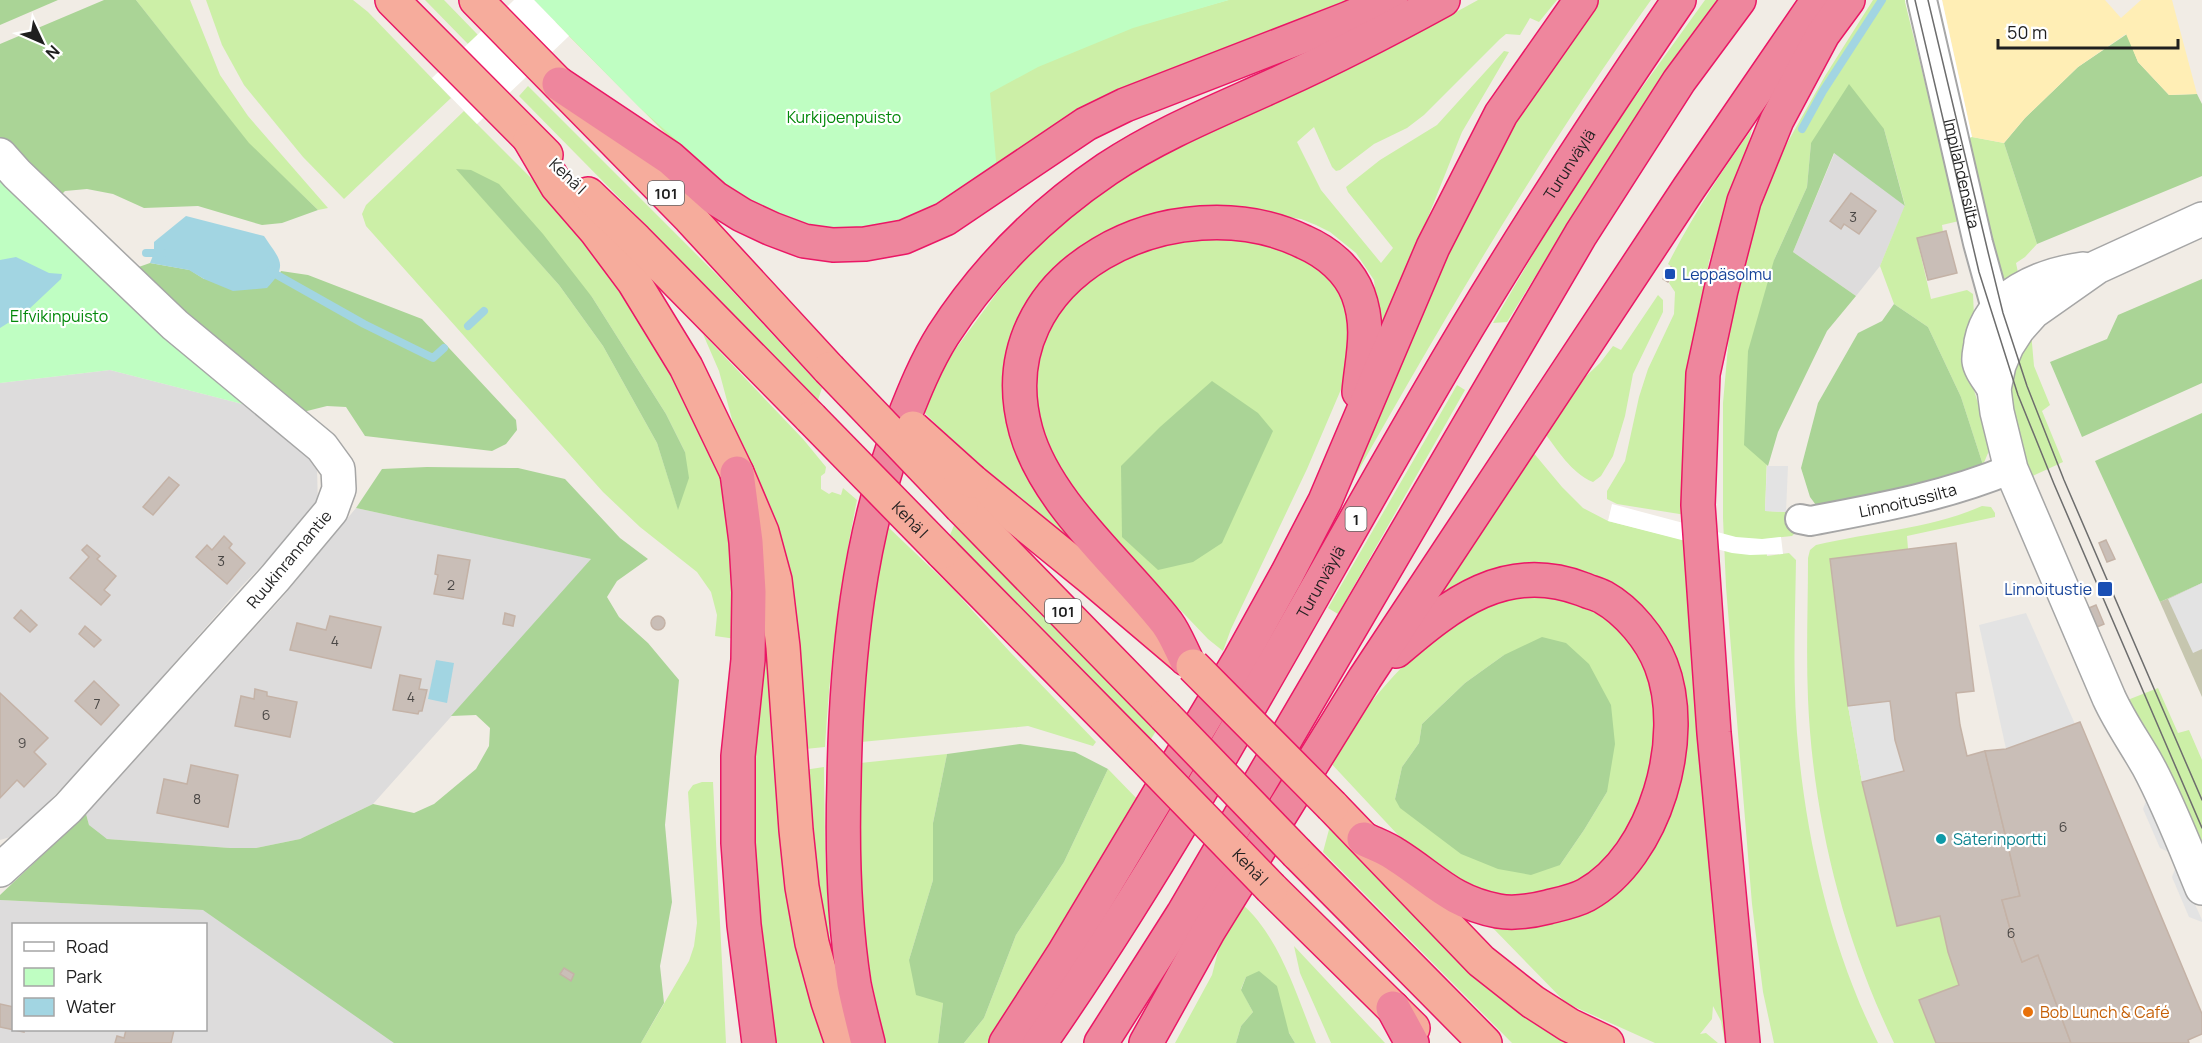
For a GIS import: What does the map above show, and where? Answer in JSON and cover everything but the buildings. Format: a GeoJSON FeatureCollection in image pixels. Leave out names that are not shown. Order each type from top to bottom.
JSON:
{"type":"FeatureCollection","features":[{"type":"Feature","properties":{"kind":"highway","name":"Kehä I"},"geometry":{"type":"LineString","coordinates":[[392,0],[530,140],[636,240],[1271,888],[1427,1043]]}},
{"type":"Feature","properties":{"kind":"highway","name":"101"},"geometry":{"type":"LineString","coordinates":[[476,0],[690,218],[769,305],[920,434],[967,494],[1165,716],[1485,1043]]}},
{"type":"Feature","properties":{"kind":"highway"},"geometry":{"type":"LineString","coordinates":[[559,84],[670,158],[715,198],[742,215],[804,241],[833,245],[865,244],[904,237],[945,219],[1086,124],[1125,105],[1347,20],[1390,0]]}},
{"type":"Feature","properties":{"kind":"highway"},"geometry":{"type":"LineString","coordinates":[[868,1043],[854,985],[843,834],[845,729],[851,655],[858,592],[869,534],[890,455],[916,387],[941,338],[975,289],[1017,242],[1059,204],[1107,169],[1154,141],[1332,59],[1443,0]]}},
{"type":"Feature","properties":{"kind":"highway"},"geometry":{"type":"LineString","coordinates":[[1006,1043],[1064,953],[1240,659],[1325,501],[1433,247],[1502,114],[1581,0]]}},
{"type":"Feature","properties":{"kind":"highway","name":"Turunväylä"},"geometry":{"type":"LineString","coordinates":[[1040,1043],[1128,911],[1227,746],[1423,403],[1533,218],[1679,0]]}},
{"type":"Feature","properties":{"kind":"highway"},"geometry":{"type":"LineString","coordinates":[[1101,1043],[1183,914],[1581,234],[1679,81],[1739,0]]}},
{"type":"Feature","properties":{"kind":"highway"},"geometry":{"type":"LineString","coordinates":[[1147,1042],[1209,930],[1365,678],[1695,178],[1818,0]]}},
{"type":"Feature","properties":{"kind":"highway"},"geometry":{"type":"LineString","coordinates":[[1743,1043],[1714,733],[1698,505],[1703,374],[1721,290],[1744,201],[1777,120],[1823,34],[1848,0]]}},
{"type":"Feature","properties":{"kind":"highway"},"geometry":{"type":"LineString","coordinates":[[530,140],[557,186],[596,231],[634,282],[686,367],[737,473],[762,532],[775,580],[783,646],[802,887],[812,943],[842,1043]]}},
{"type":"Feature","properties":{"kind":"highway"},"geometry":{"type":"LineString","coordinates":[[1190,662],[1168,625],[1064,503],[1046,477],[1035,454],[1026,432],[1021,404],[1020,378],[1029,338],[1041,309],[1072,272],[1116,244],[1157,230],[1189,223],[1220,222],[1247,224],[1291,235],[1314,246],[1333,260],[1358,292],[1366,333],[1356,427]]}},
{"type":"Feature","properties":{"kind":"highway"},"geometry":{"type":"LineString","coordinates":[[737,473],[746,542],[749,592],[747,660],[738,756],[738,843],[744,925],[759,1043]]}},
{"type":"Feature","properties":{"kind":"highway"},"geometry":{"type":"LineString","coordinates":[[967,494],[1091,578],[1190,662],[1489,967],[1533,1002],[1569,1025],[1607,1043]]}},
{"type":"Feature","properties":{"kind":"highway"},"geometry":{"type":"LineString","coordinates":[[1364,839],[1395,854],[1437,885],[1465,902],[1500,911],[1530,911],[1560,904],[1586,895],[1610,876],[1633,850],[1654,811],[1662,784],[1670,739],[1668,693],[1661,665],[1649,641],[1628,616],[1604,597],[1560,582],[1540,579],[1515,581],[1490,587],[1466,598],[1440,615],[1365,678]]}},
{"type":"Feature","properties":{"kind":"highway"},"geometry":{"type":"LineString","coordinates":[[1733,922],[1756,1043]]}},
{"type":"Feature","properties":{"kind":"highway"},"geometry":{"type":"LineString","coordinates":[[1393,1008],[1412,1043]]}},
{"type":"Feature","properties":{"kind":"street","name":"Impilahdensilta"},"geometry":{"type":"LineString","coordinates":[[1923,6],[1996,310],[2007,346]]}},
{"type":"Feature","properties":{"kind":"street","name":"Ruukinrannantie"},"geometry":{"type":"LineString","coordinates":[[0,155],[175,325],[322,447],[338,469],[339,489],[332,511],[259,595],[68,808],[0,870]]}},
{"type":"Feature","properties":{"kind":"street"},"geometry":{"type":"LineString","coordinates":[[2202,219],[2097,267],[2033,312],[2007,346],[1999,365],[1994,389],[1997,412],[2011,469],[2109,698],[2165,801],[2202,888]]}},
{"type":"Feature","properties":{"kind":"street"},"geometry":{"type":"LineString","coordinates":[[1994,389],[1978,360],[1983,332],[1996,310],[2023,287],[2059,272],[2097,267]]}},
{"type":"Feature","properties":{"kind":"street","name":"Linnoitussilta"},"geometry":{"type":"LineString","coordinates":[[1800,519],[1810,522],[1916,501],[1980,482],[2011,469]]}},
{"type":"Feature","properties":{"kind":"shaded area"},"geometry":{"type":"Polygon","coordinates":[[[1835,152],[1905,206],[1880,266],[1856,296],[1793,252],[1835,152]]]}},
{"type":"Feature","properties":{"kind":"shaded area"},"geometry":{"type":"Polygon","coordinates":[[[110,370],[266,410],[317,467],[318,507],[241,587],[97,751],[17,835],[0,840],[0,383],[110,370]]]}},
{"type":"Feature","properties":{"kind":"shaded area"},"geometry":{"type":"Polygon","coordinates":[[[1767,466],[1788,466],[1786,512],[1765,511],[1767,466]]]}},
{"type":"Feature","properties":{"kind":"shaded area"},"geometry":{"type":"Polygon","coordinates":[[[356,508],[592,559],[373,804],[300,839],[256,848],[107,839],[94,831],[89,825],[86,814],[281,599],[356,508]]]}},
{"type":"Feature","properties":{"kind":"shaded area"},"geometry":{"type":"Polygon","coordinates":[[[2202,583],[2202,697],[2160,602],[2202,583]]]}},
{"type":"Feature","properties":{"kind":"shaded area"},"geometry":{"type":"Polygon","coordinates":[[[2202,583],[2202,649],[2193,653],[2168,599],[2202,583]]]}},
{"type":"Feature","properties":{"kind":"shaded area"},"geometry":{"type":"Polygon","coordinates":[[[2026,613],[2075,724],[2006,749],[1979,625],[2026,613]]]}},
{"type":"Feature","properties":{"kind":"shaded area"},"geometry":{"type":"Polygon","coordinates":[[[1890,701],[1895,740],[1904,771],[1862,782],[1848,706],[1890,701]]]}},
{"type":"Feature","properties":{"kind":"shaded area"},"geometry":{"type":"Polygon","coordinates":[[[2148,796],[2175,855],[2160,848],[2143,809],[2148,796]]]}},
{"type":"Feature","properties":{"kind":"shaded area"},"geometry":{"type":"Polygon","coordinates":[[[2177,864],[2202,922],[2189,917],[2172,877],[2177,864]]]}},
{"type":"Feature","properties":{"kind":"shaded area"},"geometry":{"type":"Polygon","coordinates":[[[0,900],[203,910],[672,902],[583,1043],[0,1043],[0,900]]]}},
{"type":"Feature","properties":{"kind":"green space"},"geometry":{"type":"Polygon","coordinates":[[[0,0],[58,0],[0,25],[0,0]]]}},
{"type":"Feature","properties":{"kind":"green space"},"geometry":{"type":"Polygon","coordinates":[[[104,0],[136,0],[249,143],[318,210],[282,223],[262,225],[198,206],[144,208],[113,194],[87,189],[65,191],[58,198],[0,141],[0,44],[104,0]]]}},
{"type":"Feature","properties":{"kind":"green space"},"geometry":{"type":"Polygon","coordinates":[[[136,0],[190,0],[220,75],[248,116],[328,208],[318,210],[249,144],[136,0]]]}},
{"type":"Feature","properties":{"kind":"green space"},"geometry":{"type":"Polygon","coordinates":[[[206,0],[353,0],[368,12],[451,98],[344,199],[303,157],[244,85],[222,45],[206,0]]]}},
{"type":"Feature","properties":{"kind":"green space"},"geometry":{"type":"Polygon","coordinates":[[[425,0],[444,0],[478,35],[468,44],[425,0]]]}},
{"type":"Feature","properties":{"kind":"green space","name":"Kurkijoenpuisto"},"geometry":{"type":"Polygon","coordinates":[[[534,0],[1229,0],[1133,28],[1038,67],[990,93],[997,172],[904,226],[828,235],[737,197],[639,107],[534,0]]]}},
{"type":"Feature","properties":{"kind":"green space"},"geometry":{"type":"Polygon","coordinates":[[[1228,0],[1370,0],[997,172],[737,197],[709,169],[671,139],[555,22],[1014,61],[1228,0]]]}},
{"type":"Feature","properties":{"kind":"green space"},"geometry":{"type":"Polygon","coordinates":[[[1478,0],[1557,0],[1539,22],[1530,18],[1520,35],[1506,34],[1500,39],[1424,115],[1407,128],[1374,144],[1340,170],[1336,171],[1332,167],[1314,127],[1297,142],[1321,190],[1381,263],[1393,248],[1346,187],[1380,160],[1437,125],[1504,51],[1509,52],[1462,132],[1385,325],[1379,326],[1374,280],[1356,253],[1330,232],[1301,219],[1249,211],[1139,223],[1010,359],[1088,555],[978,467],[923,411],[949,358],[999,290],[1032,251],[1113,182],[1209,132],[1387,50],[1478,0]]]}},
{"type":"Feature","properties":{"kind":"green space"},"geometry":{"type":"Polygon","coordinates":[[[1593,0],[1651,0],[1558,136],[1514,206],[1387,419],[1307,563],[1473,198],[1547,63],[1593,0]]]}},
{"type":"Feature","properties":{"kind":"green space"},"geometry":{"type":"Polygon","coordinates":[[[1705,0],[1719,0],[1596,178],[1507,322],[1493,323],[1582,171],[1705,0]]]}},
{"type":"Feature","properties":{"kind":"green space"},"geometry":{"type":"Polygon","coordinates":[[[1873,0],[1908,0],[1905,2],[1959,221],[1942,225],[1943,232],[1917,239],[1931,299],[1967,290],[1973,294],[1974,317],[1970,377],[1991,446],[1983,465],[1961,397],[1928,327],[1894,304],[1880,266],[1905,205],[1884,129],[1811,143],[1807,187],[1774,260],[1765,511],[1786,512],[1796,532],[1792,536],[1766,539],[1767,556],[1789,553],[1796,560],[1795,707],[1809,829],[1836,939],[1862,1009],[1878,1043],[1774,1043],[1763,992],[1752,904],[1726,587],[1723,518],[1723,403],[1729,335],[1744,265],[1762,199],[1781,154],[1825,76],[1873,0]]]}},
{"type":"Feature","properties":{"kind":"green space"},"geometry":{"type":"Polygon","coordinates":[[[2127,34],[2138,62],[2169,95],[2197,94],[2202,104],[2202,176],[2037,244],[2004,143],[2025,118],[2078,67],[2127,34]]]}},
{"type":"Feature","properties":{"kind":"green space"},"geometry":{"type":"Polygon","coordinates":[[[1849,84],[1884,129],[1905,206],[1834,153],[1793,252],[1856,296],[1827,331],[1778,432],[1768,466],[1744,445],[1748,351],[1774,260],[1807,187],[1811,143],[1849,84]]]}},
{"type":"Feature","properties":{"kind":"green space"},"geometry":{"type":"Polygon","coordinates":[[[528,86],[722,280],[822,388],[818,400],[519,96],[528,86]]]}},
{"type":"Feature","properties":{"kind":"green space"},"geometry":{"type":"Polygon","coordinates":[[[464,111],[555,202],[607,268],[667,364],[698,424],[722,480],[728,504],[736,639],[715,636],[717,615],[711,592],[697,572],[640,527],[603,492],[366,226],[362,214],[366,205],[464,111]],[[457,169],[559,285],[603,346],[657,443],[678,509],[685,452],[666,414],[592,297],[457,169]]]}},
{"type":"Feature","properties":{"kind":"green space"},"geometry":{"type":"Polygon","coordinates":[[[1752,129],[1746,154],[1709,261],[1692,354],[1692,516],[1617,504],[1607,499],[1607,491],[1625,461],[1639,397],[1648,369],[1674,314],[1675,292],[1669,283],[1676,270],[1668,264],[1707,195],[1752,129]]]}},
{"type":"Feature","properties":{"kind":"green space"},"geometry":{"type":"Polygon","coordinates":[[[1967,138],[2004,143],[2037,244],[2016,263],[2020,282],[2009,287],[2001,280],[1967,138]]]}},
{"type":"Feature","properties":{"kind":"green space"},"geometry":{"type":"Polygon","coordinates":[[[456,169],[471,170],[499,184],[543,234],[592,297],[666,414],[685,452],[689,478],[678,510],[657,443],[603,346],[559,285],[456,169]]]}},
{"type":"Feature","properties":{"kind":"green space","name":"Elfvikinpuisto"},"geometry":{"type":"Polygon","coordinates":[[[0,177],[266,410],[110,370],[0,383],[0,177]]]}},
{"type":"Feature","properties":{"kind":"green space"},"geometry":{"type":"Polygon","coordinates":[[[1241,237],[1296,251],[1332,278],[1351,314],[1348,373],[1307,469],[1231,629],[1223,651],[1208,639],[1128,555],[1053,471],[1038,441],[1030,358],[1078,283],[1160,240],[1241,237]]]}},
{"type":"Feature","properties":{"kind":"green space"},"geometry":{"type":"Polygon","coordinates":[[[150,263],[190,270],[204,279],[279,275],[281,271],[308,275],[422,319],[516,420],[517,430],[506,444],[492,451],[365,436],[346,407],[327,406],[295,414],[133,269],[150,263]]]}},
{"type":"Feature","properties":{"kind":"green space"},"geometry":{"type":"Polygon","coordinates":[[[2202,279],[2202,383],[2082,437],[2050,362],[2107,339],[2118,315],[2202,279]]]}},
{"type":"Feature","properties":{"kind":"green space"},"geometry":{"type":"Polygon","coordinates":[[[1658,295],[1663,300],[1663,312],[1633,374],[1625,416],[1613,456],[1601,476],[1593,482],[1571,467],[1543,431],[1580,382],[1600,363],[1613,346],[1621,350],[1658,295]]]}},
{"type":"Feature","properties":{"kind":"green space"},"geometry":{"type":"Polygon","coordinates":[[[1894,304],[1928,327],[1961,397],[1983,465],[1974,481],[1819,509],[1810,497],[1801,468],[1818,403],[1858,333],[1882,321],[1894,304]]]}},
{"type":"Feature","properties":{"kind":"green space"},"geometry":{"type":"Polygon","coordinates":[[[2031,332],[2034,366],[2050,405],[2042,411],[2063,462],[2028,478],[2008,389],[2012,389],[2013,373],[2031,332]]]}},
{"type":"Feature","properties":{"kind":"green space"},"geometry":{"type":"Polygon","coordinates":[[[703,334],[803,439],[826,467],[825,473],[821,476],[821,489],[829,494],[832,492],[841,495],[843,488],[857,500],[837,623],[825,747],[805,749],[737,438],[719,371],[703,334]]]}},
{"type":"Feature","properties":{"kind":"green space"},"geometry":{"type":"Polygon","coordinates":[[[1212,381],[1258,413],[1273,431],[1222,543],[1193,562],[1158,570],[1122,537],[1121,466],[1160,427],[1212,381]]]}},
{"type":"Feature","properties":{"kind":"green space"},"geometry":{"type":"Polygon","coordinates":[[[1457,385],[1465,390],[1338,614],[1328,608],[1457,385]]]}},
{"type":"Feature","properties":{"kind":"green space"},"geometry":{"type":"Polygon","coordinates":[[[2202,413],[2202,583],[2160,602],[2095,461],[2202,413]]]}},
{"type":"Feature","properties":{"kind":"green space"},"geometry":{"type":"Polygon","coordinates":[[[1532,451],[1583,508],[1608,521],[1692,542],[1737,1043],[1725,1043],[1721,1021],[1713,1006],[1712,1019],[1700,1034],[1706,1033],[1718,1043],[1655,1043],[1566,1003],[1489,924],[1580,912],[1684,738],[1605,584],[1429,605],[1532,451]]]}},
{"type":"Feature","properties":{"kind":"green space"},"geometry":{"type":"Polygon","coordinates":[[[518,468],[565,479],[620,538],[648,559],[617,581],[607,597],[619,617],[648,643],[679,680],[665,825],[672,902],[660,966],[664,1003],[641,1043],[394,1043],[203,910],[0,900],[0,895],[86,814],[89,825],[107,839],[256,848],[300,839],[373,804],[414,813],[434,804],[476,769],[489,746],[490,728],[476,715],[451,716],[591,559],[356,508],[382,469],[518,468]]]}},
{"type":"Feature","properties":{"kind":"green space"},"geometry":{"type":"Polygon","coordinates":[[[1982,506],[1991,507],[1995,517],[1907,536],[1908,549],[1830,560],[1848,706],[1862,782],[1897,926],[1940,916],[1948,952],[1959,985],[1920,1000],[1936,1043],[1894,1043],[1876,1003],[1846,919],[1834,876],[1816,788],[1808,699],[1808,558],[1810,550],[1816,545],[1921,525],[1982,506]]]}},
{"type":"Feature","properties":{"kind":"green space"},"geometry":{"type":"Polygon","coordinates":[[[955,523],[1156,731],[1151,739],[950,535],[955,523]]]}},
{"type":"Feature","properties":{"kind":"green space"},"geometry":{"type":"Polygon","coordinates":[[[887,526],[953,589],[1096,742],[1093,746],[1028,726],[861,742],[864,674],[887,526]]]}},
{"type":"Feature","properties":{"kind":"green space"},"geometry":{"type":"Polygon","coordinates":[[[1541,594],[1602,612],[1627,635],[1648,671],[1658,704],[1653,780],[1613,860],[1567,889],[1522,899],[1481,891],[1457,880],[1420,854],[1398,835],[1327,759],[1394,675],[1433,638],[1455,623],[1495,602],[1541,594]],[[1504,655],[1465,683],[1422,724],[1419,743],[1402,767],[1395,799],[1560,865],[1607,792],[1504,655]]]}},
{"type":"Feature","properties":{"kind":"green space"},"geometry":{"type":"Polygon","coordinates":[[[767,616],[828,1043],[771,1043],[757,889],[754,821],[756,718],[767,616]]]}},
{"type":"Feature","properties":{"kind":"green space"},"geometry":{"type":"Polygon","coordinates":[[[1542,637],[1566,643],[1589,664],[1611,705],[1615,744],[1607,792],[1584,830],[1560,865],[1531,875],[1498,869],[1461,854],[1400,808],[1395,799],[1402,767],[1419,743],[1422,724],[1465,683],[1504,655],[1542,637]]]}},
{"type":"Feature","properties":{"kind":"green space"},"geometry":{"type":"Polygon","coordinates":[[[2158,688],[2178,733],[2189,730],[2202,760],[2202,854],[2125,701],[2158,688]]]}},
{"type":"Feature","properties":{"kind":"green space"},"geometry":{"type":"Polygon","coordinates":[[[1020,744],[1075,752],[1108,769],[1064,862],[1016,935],[984,1018],[964,1043],[938,1043],[943,1003],[916,995],[909,960],[933,880],[933,823],[947,754],[1020,744]]]}},
{"type":"Feature","properties":{"kind":"green space"},"geometry":{"type":"Polygon","coordinates":[[[947,754],[933,823],[933,880],[909,960],[943,1003],[938,1043],[886,1043],[873,987],[862,908],[860,763],[947,754]]]}},
{"type":"Feature","properties":{"kind":"green space"},"geometry":{"type":"Polygon","coordinates":[[[824,767],[825,853],[831,959],[819,915],[804,770],[824,767]]]}},
{"type":"Feature","properties":{"kind":"green space"},"geometry":{"type":"Polygon","coordinates":[[[1108,769],[1142,804],[1035,975],[989,1043],[964,1043],[984,1018],[1016,935],[1064,862],[1108,769]]]}},
{"type":"Feature","properties":{"kind":"green space"},"geometry":{"type":"Polygon","coordinates":[[[713,782],[726,1043],[641,1043],[689,961],[694,946],[697,923],[688,792],[693,785],[713,782]]]}},
{"type":"Feature","properties":{"kind":"green space"},"geometry":{"type":"Polygon","coordinates":[[[1331,822],[1581,1043],[1512,1043],[1323,852],[1331,822]]]}},
{"type":"Feature","properties":{"kind":"green space"},"geometry":{"type":"Polygon","coordinates":[[[1241,903],[1255,917],[1277,950],[1316,1043],[1295,1043],[1246,977],[1241,989],[1253,1012],[1241,1026],[1236,1043],[1175,1043],[1212,975],[1229,922],[1241,903]]]}},
{"type":"Feature","properties":{"kind":"green space"},"geometry":{"type":"Polygon","coordinates":[[[1294,946],[1385,1043],[1331,1043],[1300,973],[1294,946]]]}},
{"type":"Feature","properties":{"kind":"green space"},"geometry":{"type":"Polygon","coordinates":[[[1259,971],[1277,986],[1289,1033],[1295,1043],[1236,1043],[1241,1026],[1253,1012],[1241,990],[1246,977],[1259,971]]]}},
{"type":"Feature","properties":{"kind":"sand"},"geometry":{"type":"Polygon","coordinates":[[[1942,0],[2105,0],[2121,18],[2141,0],[2172,0],[2197,94],[2169,95],[2138,62],[2126,34],[2078,67],[2025,118],[2004,143],[1972,137],[1942,0]]]}},
{"type":"Feature","properties":{"kind":"water"},"geometry":{"type":"Polygon","coordinates":[[[186,216],[264,236],[280,262],[278,274],[274,280],[267,288],[233,291],[189,270],[150,263],[154,253],[154,242],[186,216]]]}},
{"type":"Feature","properties":{"kind":"water"},"geometry":{"type":"Polygon","coordinates":[[[16,257],[49,273],[62,274],[61,279],[27,311],[0,328],[0,260],[16,257]]]}},
{"type":"Feature","properties":{"kind":"water"},"geometry":{"type":"Polygon","coordinates":[[[436,660],[454,663],[447,703],[428,699],[436,660]]]}},
{"type":"Feature","properties":{"kind":"pier"},"geometry":{"type":"Polygon","coordinates":[[[514,0],[534,0],[569,36],[477,124],[432,78],[514,0]]]}},
{"type":"Feature","properties":{"kind":"pier"},"geometry":{"type":"Polygon","coordinates":[[[1905,0],[1942,0],[1972,137],[1941,144],[1905,0]]]}},
{"type":"Feature","properties":{"kind":"pier"},"geometry":{"type":"Polygon","coordinates":[[[1612,504],[1736,537],[1762,539],[1781,537],[1783,554],[1732,553],[1608,521],[1612,504]]]}},
{"type":"Feature","properties":{"kind":"waterway"},"geometry":{"type":"LineString","coordinates":[[1802,129],[1823,91],[1882,0]]}},
{"type":"Feature","properties":{"kind":"waterway"},"geometry":{"type":"LineString","coordinates":[[146,253],[163,253]]}},
{"type":"Feature","properties":{"kind":"waterway"},"geometry":{"type":"LineString","coordinates":[[270,271],[364,324],[433,358],[444,348]]}},
{"type":"Feature","properties":{"kind":"waterway"},"geometry":{"type":"LineString","coordinates":[[468,326],[484,311]]}},
{"type":"Feature","properties":{"kind":"tram line"},"geometry":{"type":"LineString","coordinates":[[1915,0],[1979,272],[2018,395],[2202,828]]}},
{"type":"Feature","properties":{"kind":"tram line"},"geometry":{"type":"LineString","coordinates":[[1928,0],[2003,313],[2027,386],[2064,480],[2202,800]]}},
{"type":"Feature","properties":{"kind":"place","name":"Leppäsolmu"},"geometry":{"type":"Point","coordinates":[1670,274]}},
{"type":"Feature","properties":{"kind":"place","name":"Linnoitustie"},"geometry":{"type":"Point","coordinates":[2105,589]}},
{"type":"Feature","properties":{"kind":"place","name":"Säterinportti"},"geometry":{"type":"Point","coordinates":[1941,839]}},
{"type":"Feature","properties":{"kind":"place","name":"Bob Lunch & Café"},"geometry":{"type":"Point","coordinates":[2028,1012]}}]}
